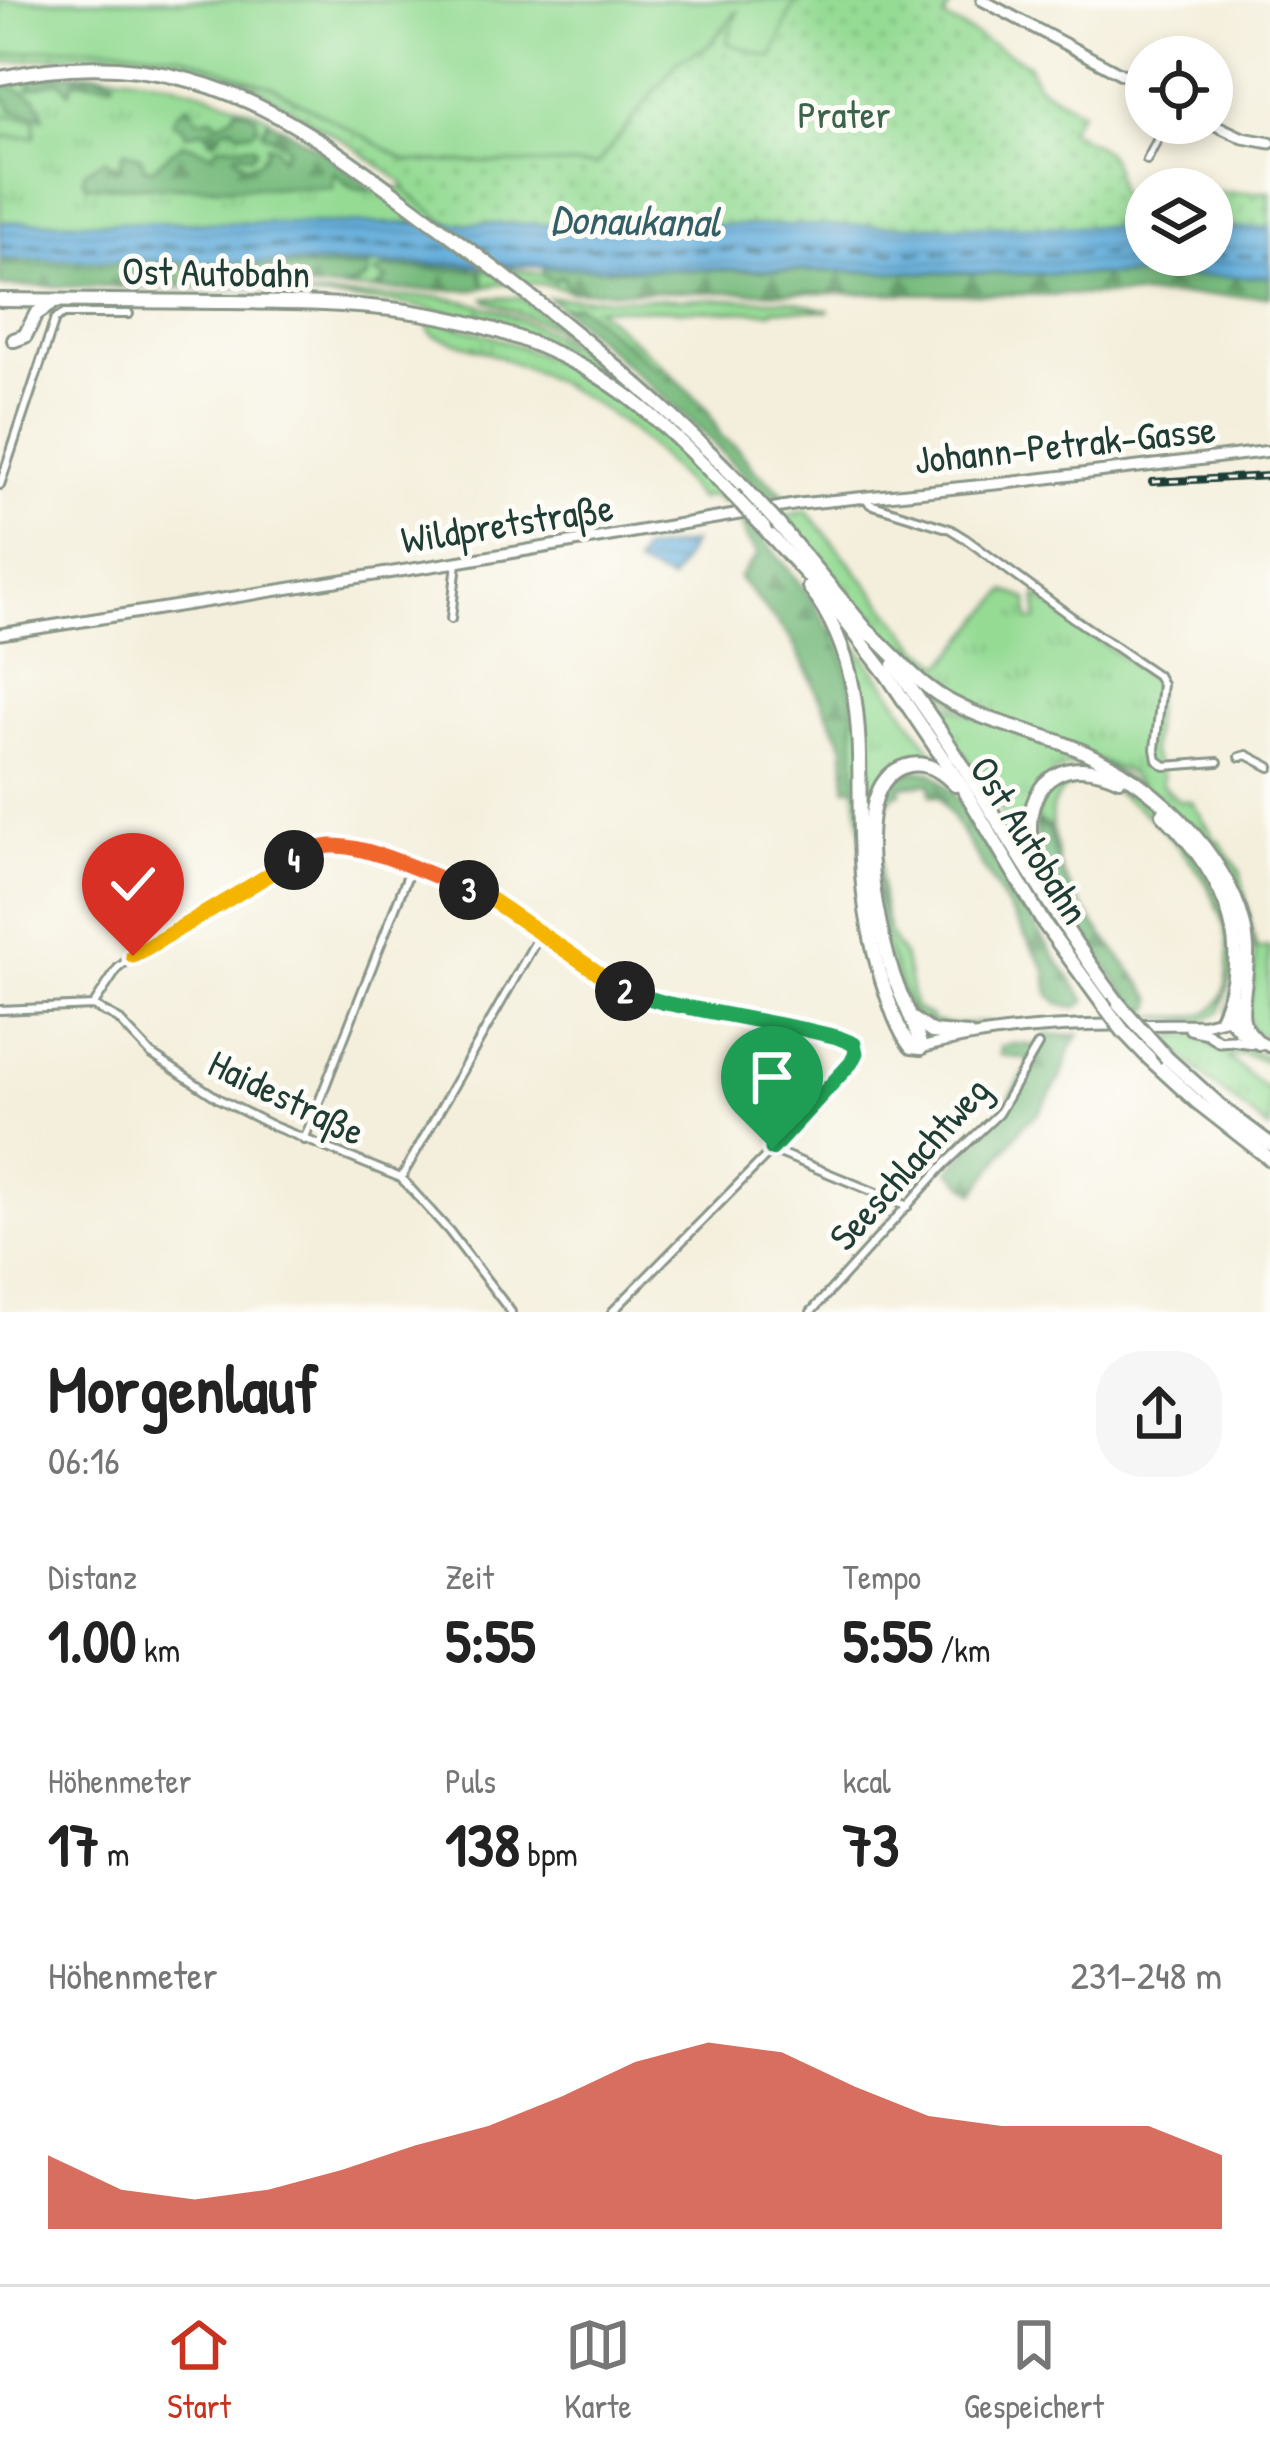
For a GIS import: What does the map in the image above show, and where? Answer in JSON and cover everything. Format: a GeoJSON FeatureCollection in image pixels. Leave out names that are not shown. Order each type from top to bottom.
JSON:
{"type":"FeatureCollection","features":[{"type":"Feature","properties":{"kind":"highway","name":"Ost Autobahn"},"geometry":{"type":"LineString","coordinates":[[0,78],[86,67],[142,70],[231,94],[277,115],[377,181],[556,316],[663,407],[779,525],[869,632],[954,751],[1056,916],[1119,1004],[1167,1058],[1270,1144]]}},
{"type":"Feature","properties":{"kind":"highway","name":"Ost Autobahn"},"geometry":{"type":"LineString","coordinates":[[0,300],[314,302],[393,308],[467,320],[510,333],[618,388],[733,495],[821,591],[931,738],[1043,922],[1124,1032],[1197,1102],[1270,1159]]}},
{"type":"Feature","properties":{"kind":"highway"},"geometry":{"type":"LineString","coordinates":[[14,340],[25,336],[36,314],[56,301]]}},
{"type":"Feature","properties":{"kind":"highway"},"geometry":{"type":"LineString","coordinates":[[781,547],[831,623],[849,666],[860,726],[861,853],[869,928],[884,986],[911,1047],[921,1048],[891,969],[877,908],[870,835],[876,796],[890,775],[918,765],[940,772],[968,799]]}},
{"type":"Feature","properties":{"kind":"highway"},"geometry":{"type":"LineString","coordinates":[[869,632],[902,666],[948,701],[1107,764],[1166,806],[1202,845],[1234,898],[1246,940],[1244,1022],[1264,1045]]}},
{"type":"Feature","properties":{"kind":"highway"},"geometry":{"type":"LineString","coordinates":[[1056,916],[1029,838],[1033,806],[1059,773],[1087,767],[1103,771],[1144,796],[1166,817],[1219,889],[1229,912],[1237,959],[1226,1026]]}},
{"type":"Feature","properties":{"kind":"highway"},"geometry":{"type":"LineString","coordinates":[[1226,1026],[1246,985]]}},
{"type":"Feature","properties":{"kind":"highway"},"geometry":{"type":"LineString","coordinates":[[908,1013],[932,1032],[968,1036]]}},
{"type":"Feature","properties":{"kind":"main road"},"geometry":{"type":"LineString","coordinates":[[982,0],[1125,76]]}},
{"type":"Feature","properties":{"kind":"main road"},"geometry":{"type":"LineString","coordinates":[[1233,131],[1264,142]]}},
{"type":"Feature","properties":{"kind":"main road","name":"Johann-Petrak-Gasse"},"geometry":{"type":"LineString","coordinates":[[866,496],[1270,451]]}},
{"type":"Feature","properties":{"kind":"main road","name":"Wildpretstraße"},"geometry":{"type":"LineString","coordinates":[[0,634],[866,496]]}},
{"type":"Feature","properties":{"kind":"main road"},"geometry":{"type":"LineString","coordinates":[[921,1048],[968,1036],[1060,1027],[1173,1025],[1226,1026],[1264,1045]]}},
{"type":"Feature","properties":{"kind":"main road"},"geometry":{"type":"LineString","coordinates":[[1173,1025],[1219,1041],[1226,1026]]}},
{"type":"Feature","properties":{"kind":"main road"},"geometry":{"type":"LineString","coordinates":[[1213,1036],[1226,1026]]}},
{"type":"Feature","properties":{"kind":"street"},"geometry":{"type":"LineString","coordinates":[[1147,160],[1155,144]]}},
{"type":"Feature","properties":{"kind":"street"},"geometry":{"type":"LineString","coordinates":[[0,484],[55,319],[64,314],[129,314]]}},
{"type":"Feature","properties":{"kind":"street"},"geometry":{"type":"LineString","coordinates":[[866,496],[870,504],[950,529],[1156,674],[1162,684],[1157,760],[1165,766],[1218,762]]}},
{"type":"Feature","properties":{"kind":"street"},"geometry":{"type":"LineString","coordinates":[[451,619],[457,562]]}},
{"type":"Feature","properties":{"kind":"street"},"geometry":{"type":"LineString","coordinates":[[1240,757],[1247,755],[1270,767]]}},
{"type":"Feature","properties":{"kind":"street"},"geometry":{"type":"LineString","coordinates":[[0,1010],[93,1006],[118,968],[133,956],[309,850],[329,846],[354,848],[490,899],[626,991],[854,1044],[851,1063],[611,1312]]}},
{"type":"Feature","properties":{"kind":"street"},"geometry":{"type":"LineString","coordinates":[[304,1140],[411,867]]}},
{"type":"Feature","properties":{"kind":"street"},"geometry":{"type":"LineString","coordinates":[[401,1178],[540,934]]}},
{"type":"Feature","properties":{"kind":"street","name":"Haidestraße"},"geometry":{"type":"LineString","coordinates":[[93,1006],[118,1019],[177,1073],[250,1116],[401,1178],[511,1312]]}},
{"type":"Feature","properties":{"kind":"street","name":"Seeschlachtweg"},"geometry":{"type":"LineString","coordinates":[[812,1312],[944,1166],[998,1114],[1038,1045]]}},
{"type":"Feature","properties":{"kind":"street"},"geometry":{"type":"LineString","coordinates":[[772,1149],[908,1206]]}},
{"type":"Feature","properties":{"kind":"green space"},"geometry":{"type":"Polygon","coordinates":[[[0,0],[1067,129],[1092,144],[1112,204],[1125,195],[1125,227],[459,225],[453,220],[412,220],[414,224],[0,222],[0,99],[7,99],[2,82],[74,73],[138,77],[202,91],[269,117],[262,132],[289,147],[281,159],[266,153],[258,163],[246,165],[234,157],[237,152],[256,150],[214,154],[152,169],[86,171],[333,187],[333,170],[358,190],[437,191],[247,76],[0,0]]]}},
{"type":"Feature","properties":{"kind":"green space","name":"Prater"},"geometry":{"type":"Polygon","coordinates":[[[0,0],[941,0],[950,6],[944,18],[1028,64],[1038,86],[1081,111],[1068,130],[1112,160],[1117,186],[1125,197],[1125,227],[459,225],[443,220],[355,148],[247,82],[102,52],[0,63],[0,0]]]}},
{"type":"Feature","properties":{"kind":"green space"},"geometry":{"type":"Polygon","coordinates":[[[0,0],[795,0],[772,58],[727,43],[738,10],[707,47],[679,60],[597,165],[408,161],[272,87],[180,55],[104,46],[0,56],[0,0]]]}},
{"type":"Feature","properties":{"kind":"green space"},"geometry":{"type":"Polygon","coordinates":[[[67,74],[115,79],[113,83],[74,81],[69,92],[59,81],[28,89],[31,79],[67,74]]]}},
{"type":"Feature","properties":{"kind":"green space"},"geometry":{"type":"Polygon","coordinates":[[[2,82],[36,98],[44,118],[11,110],[7,100],[0,99],[2,82]]]}},
{"type":"Feature","properties":{"kind":"green space"},"geometry":{"type":"Polygon","coordinates":[[[188,105],[198,119],[213,117],[218,124],[237,107],[256,116],[258,127],[239,132],[232,126],[221,130],[216,140],[204,130],[186,135],[183,127],[172,123],[188,105]]]}},
{"type":"Feature","properties":{"kind":"green space"},"geometry":{"type":"Polygon","coordinates":[[[0,114],[35,120],[35,137],[0,136],[0,114]]]}},
{"type":"Feature","properties":{"kind":"green space"},"geometry":{"type":"Polygon","coordinates":[[[270,120],[333,157],[372,190],[351,186],[334,172],[333,188],[87,186],[83,178],[85,171],[105,159],[118,169],[124,151],[141,157],[144,167],[152,169],[183,143],[213,154],[217,145],[254,146],[252,156],[235,156],[246,165],[258,163],[267,145],[276,147],[282,158],[288,147],[262,132],[270,120]]]}},
{"type":"Feature","properties":{"kind":"green space"},"geometry":{"type":"Polygon","coordinates":[[[1270,192],[1270,228],[1233,228],[1233,193],[1270,192]]]}},
{"type":"Feature","properties":{"kind":"green space"},"geometry":{"type":"Polygon","coordinates":[[[0,259],[471,265],[473,270],[385,268],[388,280],[374,290],[339,289],[357,285],[368,277],[368,268],[0,264],[0,259]]]}},
{"type":"Feature","properties":{"kind":"green space"},"geometry":{"type":"Polygon","coordinates":[[[0,264],[369,268],[362,281],[339,289],[0,286],[0,264]]]}},
{"type":"Feature","properties":{"kind":"green space"},"geometry":{"type":"Polygon","coordinates":[[[385,268],[480,270],[485,287],[374,290],[387,280],[375,273],[385,268]]]}},
{"type":"Feature","properties":{"kind":"green space"},"geometry":{"type":"Polygon","coordinates":[[[544,268],[1270,277],[1270,296],[570,291],[562,276],[554,281],[542,274],[544,268]]]}},
{"type":"Feature","properties":{"kind":"green space"},"geometry":{"type":"Polygon","coordinates":[[[508,269],[546,278],[561,275],[570,291],[528,283],[485,287],[481,270],[508,269]]]}},
{"type":"Feature","properties":{"kind":"green space"},"geometry":{"type":"Polygon","coordinates":[[[86,295],[438,297],[471,303],[534,326],[592,359],[685,435],[723,476],[559,349],[481,319],[480,312],[475,318],[398,303],[325,298],[86,295]]]}},
{"type":"Feature","properties":{"kind":"green space"},"geometry":{"type":"Polygon","coordinates":[[[485,298],[522,298],[610,367],[546,324],[485,298]]]}},
{"type":"Feature","properties":{"kind":"green space"},"geometry":{"type":"Polygon","coordinates":[[[549,298],[789,300],[830,311],[596,308],[663,366],[657,370],[578,305],[562,308],[549,298]]]}},
{"type":"Feature","properties":{"kind":"green space"},"geometry":{"type":"Polygon","coordinates":[[[578,305],[657,370],[663,366],[706,408],[721,436],[782,497],[761,493],[701,431],[562,308],[578,305]]]}},
{"type":"Feature","properties":{"kind":"green space"},"geometry":{"type":"Polygon","coordinates":[[[429,319],[520,347],[604,388],[655,427],[727,500],[721,502],[713,495],[699,499],[646,443],[604,410],[534,372],[433,335],[429,319]]]}},
{"type":"Feature","properties":{"kind":"green space"},"geometry":{"type":"Polygon","coordinates":[[[807,511],[920,648],[943,665],[1006,591],[1028,599],[1029,620],[1037,620],[1037,596],[1156,682],[1151,752],[1162,785],[1180,801],[1191,801],[1213,841],[1218,840],[1240,871],[1256,949],[1270,947],[1270,1039],[1252,1031],[1247,1014],[1255,956],[1235,890],[1129,773],[958,704],[900,659],[783,516],[807,511]]]}},
{"type":"Feature","properties":{"kind":"green space"},"geometry":{"type":"Polygon","coordinates":[[[747,521],[809,597],[834,638],[850,685],[856,787],[846,788],[844,746],[791,639],[739,578],[758,555],[741,522],[747,521]]]}},
{"type":"Feature","properties":{"kind":"green space"},"geometry":{"type":"Polygon","coordinates":[[[832,615],[941,765],[923,762],[883,779],[870,873],[916,1040],[911,1043],[876,943],[832,615]]]}},
{"type":"Feature","properties":{"kind":"green space"},"geometry":{"type":"Polygon","coordinates":[[[918,686],[974,716],[1096,761],[1162,808],[1108,771],[1073,765],[1061,769],[1041,787],[1029,812],[1027,840],[1033,866],[918,686]]]}},
{"type":"Feature","properties":{"kind":"green space"},"geometry":{"type":"Polygon","coordinates":[[[916,770],[933,773],[954,794],[1086,1001],[1076,1008],[1058,1003],[1049,994],[1046,970],[940,797],[931,795],[930,783],[901,786],[901,793],[885,807],[877,806],[892,783],[916,770]]]}},
{"type":"Feature","properties":{"kind":"green space"},"geometry":{"type":"Polygon","coordinates":[[[1070,774],[1103,776],[1130,790],[1173,828],[1209,878],[1230,931],[1234,957],[1220,1012],[1201,1021],[1147,1016],[1196,1016],[1219,1002],[1229,958],[1222,917],[1199,872],[1161,829],[1114,791],[1090,783],[1070,786],[1054,803],[1051,817],[1059,867],[1049,827],[1039,821],[1035,825],[1045,795],[1070,774]]]}},
{"type":"Feature","properties":{"kind":"green space"},"geometry":{"type":"Polygon","coordinates":[[[877,806],[885,807],[880,856],[884,908],[904,960],[915,1008],[931,1021],[953,1025],[989,1022],[991,1027],[940,1030],[911,1012],[887,946],[876,873],[877,806]]]}},
{"type":"Feature","properties":{"kind":"green space"},"geometry":{"type":"Polygon","coordinates":[[[1038,821],[1049,828],[1076,898],[1154,1000],[1152,1009],[1141,1011],[1072,920],[1043,865],[1038,821]]]}},
{"type":"Feature","properties":{"kind":"green space"},"geometry":{"type":"Polygon","coordinates":[[[1222,887],[1228,899],[1239,936],[1240,974],[1231,1013],[1227,1011],[1237,980],[1239,949],[1222,887]]]}},
{"type":"Feature","properties":{"kind":"green space"},"geometry":{"type":"Polygon","coordinates":[[[1080,1034],[1039,1113],[1024,1124],[975,1193],[949,1170],[992,1126],[1030,1064],[1000,1055],[1001,1046],[1040,1046],[1045,1035],[1080,1034]]]}},
{"type":"Feature","properties":{"kind":"green space"},"geometry":{"type":"Polygon","coordinates":[[[1177,1034],[1198,1036],[1217,1049],[1243,1047],[1270,1058],[1270,1063],[1242,1054],[1227,1057],[1270,1092],[1270,1130],[1168,1042],[1177,1034]]]}},
{"type":"Feature","properties":{"kind":"water","name":"Donaukanal"},"geometry":{"type":"Polygon","coordinates":[[[0,222],[1125,227],[1125,275],[0,259],[0,222]]]}},
{"type":"Feature","properties":{"kind":"water","name":"Donaukanal"},"geometry":{"type":"Polygon","coordinates":[[[1233,228],[1270,228],[1270,277],[1199,276],[1233,276],[1233,228]]]}},
{"type":"Feature","properties":{"kind":"water"},"geometry":{"type":"Polygon","coordinates":[[[692,543],[671,581],[635,565],[642,551],[692,543]]]}},
{"type":"Feature","properties":{"kind":"ferry route"},"geometry":{"type":"LineString","coordinates":[[0,246],[454,247]]}},
{"type":"Feature","properties":{"kind":"ferry route"},"geometry":{"type":"LineString","coordinates":[[476,247],[1125,255]]}},
{"type":"Feature","properties":{"kind":"ferry route"},"geometry":{"type":"LineString","coordinates":[[1233,256],[1270,256]]}},
{"type":"Feature","properties":{"kind":"railway"},"geometry":{"type":"LineString","coordinates":[[1152,482],[1270,476]]}},
{"type":"Feature","properties":{"kind":"route"},"geometry":{"type":"LineString","coordinates":[[133,956],[309,850],[354,848],[490,899],[626,991],[854,1044],[851,1063],[772,1149]]}}]}
